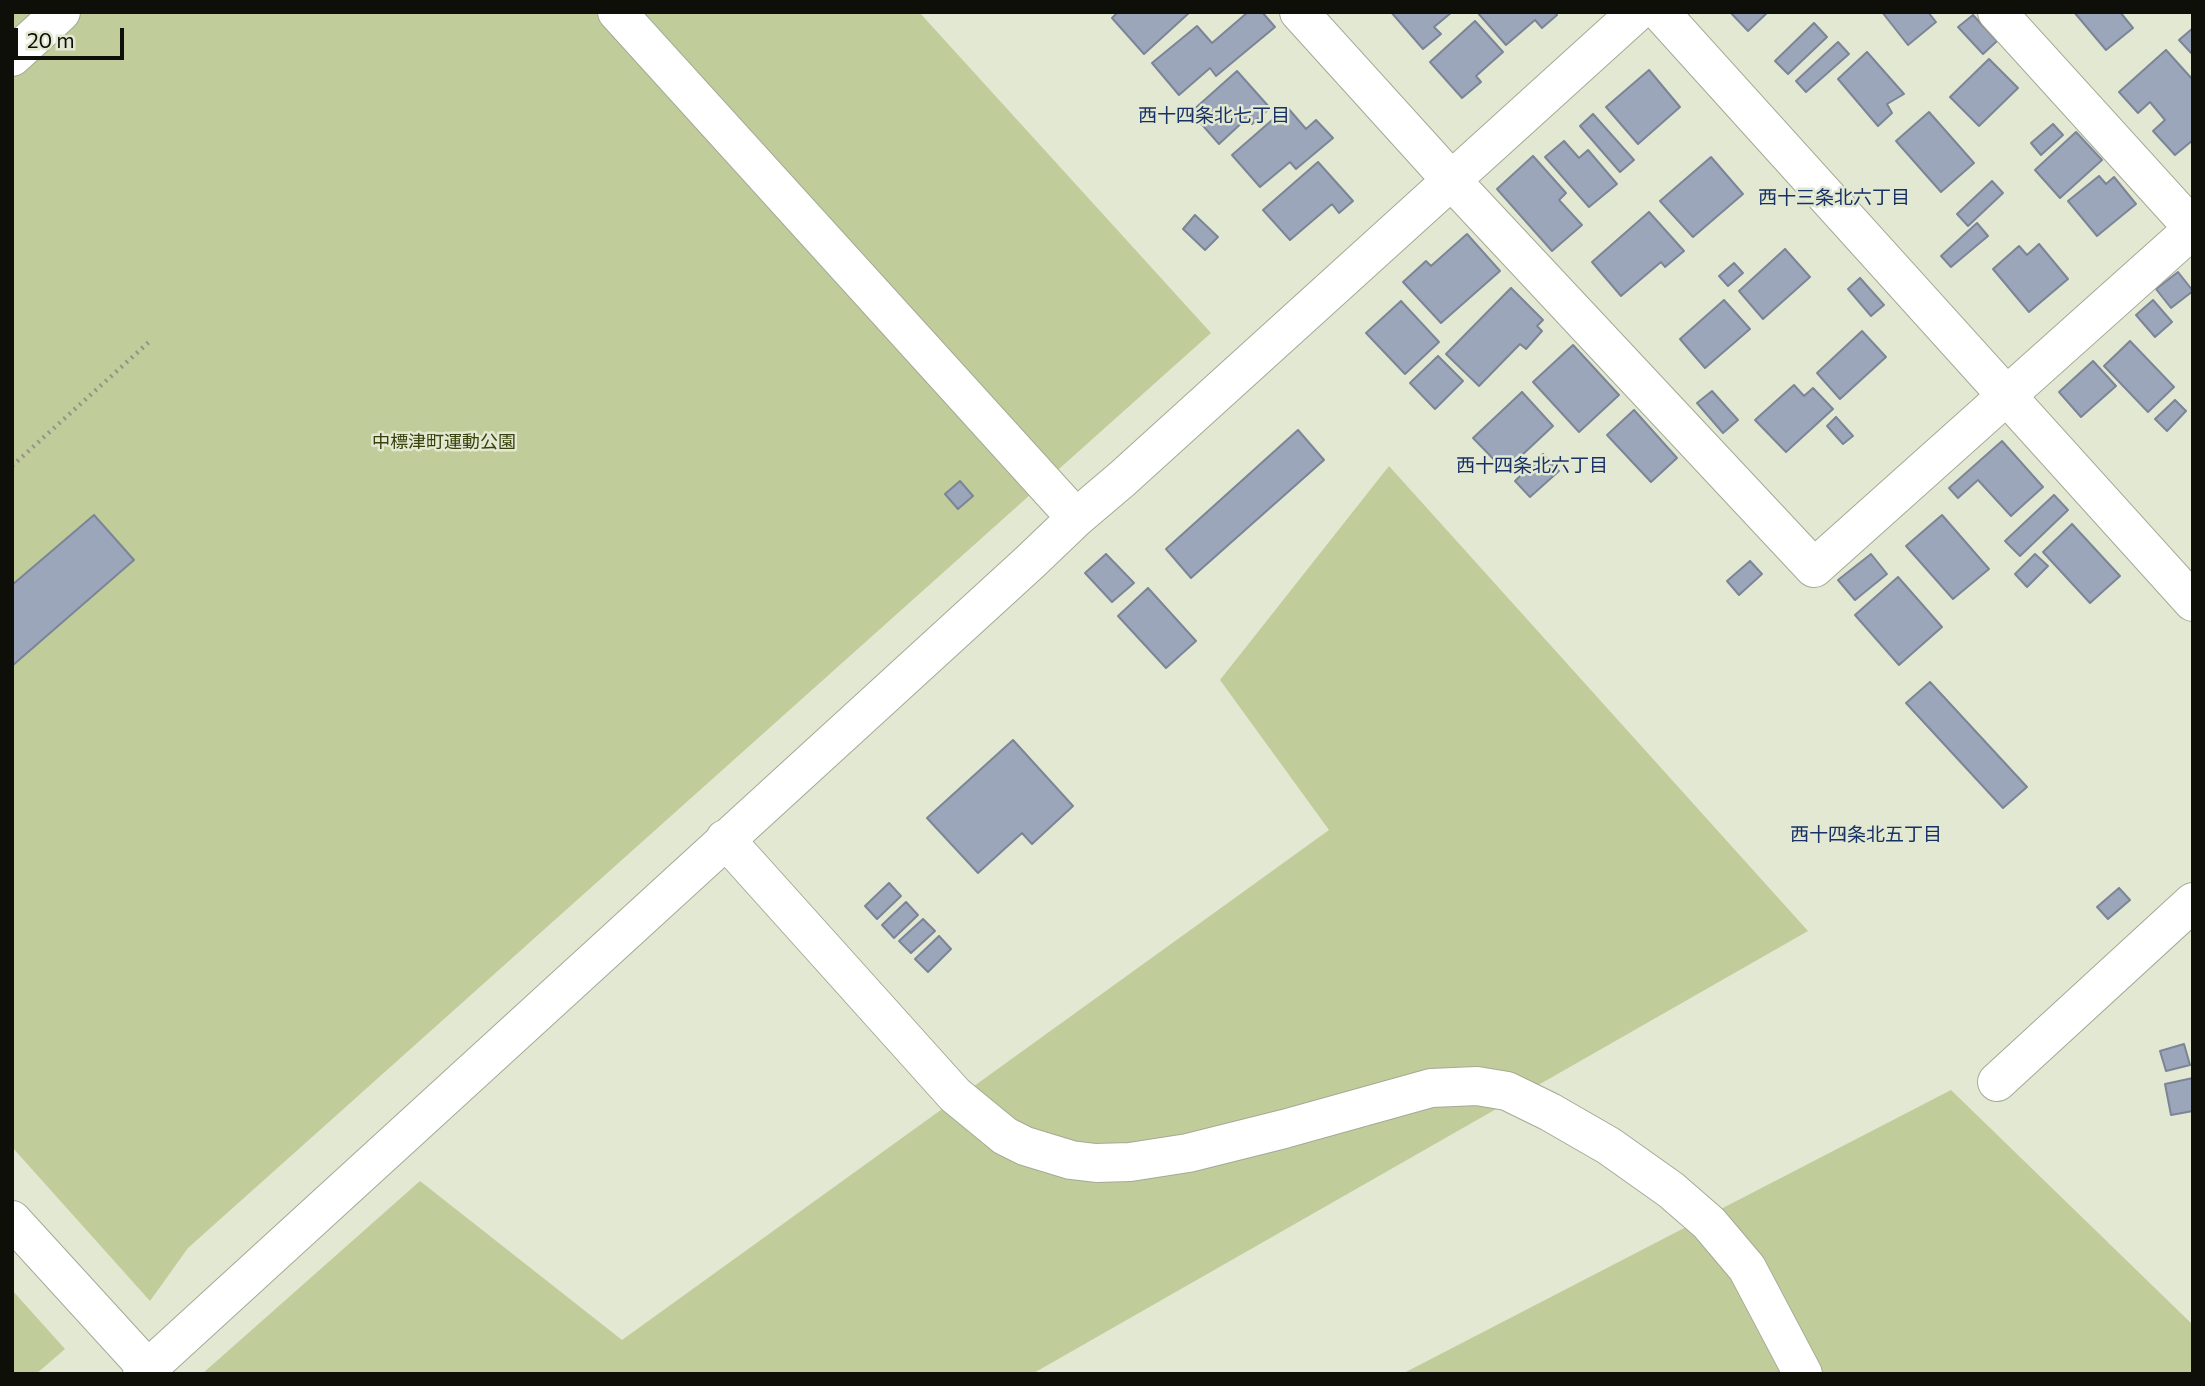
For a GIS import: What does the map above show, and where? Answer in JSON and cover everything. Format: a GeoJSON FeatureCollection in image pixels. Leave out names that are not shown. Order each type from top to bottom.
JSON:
{"type":"FeatureCollection","features":[{"type":"Feature","properties":{"kind":"street"},"geometry":{"type":"LineString","coordinates":[[12,57],[61,12]]}},
{"type":"Feature","properties":{"kind":"street"},"geometry":{"type":"LineString","coordinates":[[617,12],[1076,518]]}},
{"type":"Feature","properties":{"kind":"street"},"geometry":{"type":"LineString","coordinates":[[1299,12],[1452,181],[1814,568],[2193,228],[1997,12]]}},
{"type":"Feature","properties":{"kind":"street"},"geometry":{"type":"LineString","coordinates":[[12,1220],[145,1371],[1076,518],[1637,12]]}},
{"type":"Feature","properties":{"kind":"street"},"geometry":{"type":"LineString","coordinates":[[1660,12],[2193,602]]}},
{"type":"Feature","properties":{"kind":"street"},"geometry":{"type":"LineString","coordinates":[[725,839],[955,1095],[1005,1136],[1025,1146],[1071,1160],[1096,1163],[1130,1162],[1188,1153],[1431,1088],[1478,1086],[1507,1091],[1609,1146],[1671,1190],[1709,1223],[1747,1268],[1803,1374]]}},
{"type":"Feature","properties":{"kind":"street"},"geometry":{"type":"LineString","coordinates":[[1997,1082],[2193,902]]}},
{"type":"Feature","properties":{"kind":"path"},"geometry":{"type":"LineString","coordinates":[[12,466],[150,341]]}},
{"type":"Feature","properties":{"kind":"green space","name":"中標津町運動公園"},"geometry":{"type":"Polygon","coordinates":[[[12,12],[919,12],[1211,333],[188,1248],[150,1301],[12,1147],[12,12]]]}},
{"type":"Feature","properties":{"kind":"green space"},"geometry":{"type":"Polygon","coordinates":[[[1389,466],[1808,931],[1032,1374],[202,1374],[420,1181],[622,1340],[1329,830],[1220,680],[1389,466]]]}},
{"type":"Feature","properties":{"kind":"green space"},"geometry":{"type":"Polygon","coordinates":[[[1951,1090],[2193,1325],[2193,1374],[1402,1374],[1951,1090]]]}},
{"type":"Feature","properties":{"kind":"green space"},"geometry":{"type":"Polygon","coordinates":[[[12,1290],[65,1349],[36,1374],[12,1374],[12,1290]]]}},
{"type":"Feature","properties":{"kind":"building"},"geometry":{"type":"Polygon","coordinates":[[[1118,12],[1190,12],[1144,54],[1112,18],[1118,12]]]}},
{"type":"Feature","properties":{"kind":"building"},"geometry":{"type":"Polygon","coordinates":[[[1248,12],[1262,12],[1275,27],[1216,76],[1210,68],[1179,95],[1152,63],[1197,26],[1212,43],[1248,12]]]}},
{"type":"Feature","properties":{"kind":"building"},"geometry":{"type":"Polygon","coordinates":[[[1391,12],[1452,12],[1434,27],[1441,34],[1423,49],[1391,12]]]}},
{"type":"Feature","properties":{"kind":"building"},"geometry":{"type":"Polygon","coordinates":[[[1555,12],[1557,15],[1542,28],[1535,20],[1506,45],[1478,13],[1555,12]]]}},
{"type":"Feature","properties":{"kind":"building"},"geometry":{"type":"Polygon","coordinates":[[[1730,12],[1768,12],[1748,31],[1730,12]]]}},
{"type":"Feature","properties":{"kind":"building"},"geometry":{"type":"Polygon","coordinates":[[[1882,12],[1928,12],[1936,22],[1908,45],[1882,12]]]}},
{"type":"Feature","properties":{"kind":"building"},"geometry":{"type":"Polygon","coordinates":[[[2074,12],[2120,12],[2133,28],[2106,50],[2074,12]]]}},
{"type":"Feature","properties":{"kind":"building"},"geometry":{"type":"Polygon","coordinates":[[[1973,15],[1997,41],[1983,54],[1958,27],[1973,15]]]}},
{"type":"Feature","properties":{"kind":"building"},"geometry":{"type":"Polygon","coordinates":[[[1475,21],[1503,52],[1476,76],[1481,82],[1462,98],[1430,62],[1475,21]]]}},
{"type":"Feature","properties":{"kind":"building"},"geometry":{"type":"Polygon","coordinates":[[[1814,23],[1827,37],[1788,74],[1775,61],[1814,23]]]}},
{"type":"Feature","properties":{"kind":"building"},"geometry":{"type":"Polygon","coordinates":[[[2193,28],[2193,55],[2179,40],[2193,28]]]}},
{"type":"Feature","properties":{"kind":"building"},"geometry":{"type":"Polygon","coordinates":[[[1838,42],[1849,54],[1806,92],[1796,81],[1838,42]]]}},
{"type":"Feature","properties":{"kind":"building"},"geometry":{"type":"Polygon","coordinates":[[[2166,50],[2193,80],[2193,140],[2175,155],[2153,131],[2165,120],[2150,102],[2138,113],[2119,92],[2166,50]]]}},
{"type":"Feature","properties":{"kind":"building"},"geometry":{"type":"Polygon","coordinates":[[[1867,52],[1904,94],[1887,104],[1892,113],[1878,126],[1838,79],[1867,52]]]}},
{"type":"Feature","properties":{"kind":"building"},"geometry":{"type":"Polygon","coordinates":[[[1989,59],[2018,88],[1979,126],[1950,97],[1989,59]]]}},
{"type":"Feature","properties":{"kind":"building"},"geometry":{"type":"Polygon","coordinates":[[[1649,70],[1680,107],[1638,144],[1606,107],[1649,70]]]}},
{"type":"Feature","properties":{"kind":"building"},"geometry":{"type":"Polygon","coordinates":[[[1237,71],[1270,108],[1252,124],[1247,118],[1219,144],[1191,112],[1237,71]]]}},
{"type":"Feature","properties":{"kind":"building"},"geometry":{"type":"Polygon","coordinates":[[[1287,107],[1306,129],[1316,120],[1333,138],[1296,169],[1290,162],[1260,187],[1232,155],[1287,107]]]}},
{"type":"Feature","properties":{"kind":"building"},"geometry":{"type":"Polygon","coordinates":[[[1929,112],[1974,163],[1941,192],[1896,141],[1929,112]]]}},
{"type":"Feature","properties":{"kind":"building"},"geometry":{"type":"Polygon","coordinates":[[[1593,114],[1634,160],[1620,172],[1580,126],[1593,114]]]}},
{"type":"Feature","properties":{"kind":"building"},"geometry":{"type":"Polygon","coordinates":[[[2053,124],[2063,135],[2041,155],[2031,143],[2053,124]]]}},
{"type":"Feature","properties":{"kind":"building"},"geometry":{"type":"Polygon","coordinates":[[[2076,132],[2102,160],[2060,198],[2035,170],[2076,132]]]}},
{"type":"Feature","properties":{"kind":"building"},"geometry":{"type":"Polygon","coordinates":[[[1564,141],[1579,158],[1588,150],[1617,184],[1589,207],[1545,157],[1564,141]]]}},
{"type":"Feature","properties":{"kind":"building"},"geometry":{"type":"Polygon","coordinates":[[[1533,156],[1566,193],[1559,200],[1582,225],[1552,251],[1497,189],[1533,156]]]}},
{"type":"Feature","properties":{"kind":"building"},"geometry":{"type":"Polygon","coordinates":[[[1711,157],[1743,194],[1693,237],[1660,201],[1711,157]]]}},
{"type":"Feature","properties":{"kind":"building"},"geometry":{"type":"Polygon","coordinates":[[[1318,162],[1353,201],[1339,213],[1332,204],[1290,240],[1263,210],[1318,162]]]}},
{"type":"Feature","properties":{"kind":"building"},"geometry":{"type":"Polygon","coordinates":[[[2099,176],[2106,184],[2114,177],[2136,204],[2097,236],[2068,201],[2099,176]]]}},
{"type":"Feature","properties":{"kind":"building"},"geometry":{"type":"Polygon","coordinates":[[[1992,181],[2003,193],[1968,226],[1957,214],[1992,181]]]}},
{"type":"Feature","properties":{"kind":"building"},"geometry":{"type":"Polygon","coordinates":[[[1649,212],[1684,251],[1665,267],[1661,262],[1621,296],[1592,262],[1649,212]]]}},
{"type":"Feature","properties":{"kind":"building"},"geometry":{"type":"Polygon","coordinates":[[[1195,215],[1218,237],[1205,250],[1183,229],[1195,215]]]}},
{"type":"Feature","properties":{"kind":"building"},"geometry":{"type":"Polygon","coordinates":[[[1977,223],[1988,236],[1951,267],[1941,256],[1977,223]]]}},
{"type":"Feature","properties":{"kind":"building"},"geometry":{"type":"Polygon","coordinates":[[[1467,234],[1500,271],[1441,323],[1403,282],[1426,261],[1431,266],[1467,234]]]}},
{"type":"Feature","properties":{"kind":"building"},"geometry":{"type":"Polygon","coordinates":[[[2039,244],[2068,279],[2029,312],[1993,269],[2019,246],[2027,255],[2039,244]]]}},
{"type":"Feature","properties":{"kind":"building"},"geometry":{"type":"Polygon","coordinates":[[[1785,249],[1810,277],[1763,319],[1739,291],[1785,249]]]}},
{"type":"Feature","properties":{"kind":"building"},"geometry":{"type":"Polygon","coordinates":[[[1734,263],[1743,273],[1728,286],[1719,276],[1734,263]]]}},
{"type":"Feature","properties":{"kind":"building"},"geometry":{"type":"Polygon","coordinates":[[[2178,272],[2193,291],[2171,308],[2156,289],[2178,272]]]}},
{"type":"Feature","properties":{"kind":"building"},"geometry":{"type":"Polygon","coordinates":[[[1860,278],[1884,305],[1871,316],[1848,289],[1860,278]]]}},
{"type":"Feature","properties":{"kind":"building"},"geometry":{"type":"Polygon","coordinates":[[[1511,288],[1543,320],[1537,326],[1542,331],[1526,349],[1520,344],[1479,386],[1446,354],[1511,288]]]}},
{"type":"Feature","properties":{"kind":"building"},"geometry":{"type":"Polygon","coordinates":[[[1724,300],[1750,329],[1705,368],[1680,339],[1724,300]]]}},
{"type":"Feature","properties":{"kind":"building"},"geometry":{"type":"Polygon","coordinates":[[[2153,300],[2172,322],[2155,337],[2136,315],[2153,300]]]}},
{"type":"Feature","properties":{"kind":"building"},"geometry":{"type":"Polygon","coordinates":[[[1401,301],[1439,342],[1405,374],[1366,333],[1401,301]]]}},
{"type":"Feature","properties":{"kind":"building"},"geometry":{"type":"Polygon","coordinates":[[[1862,331],[1886,357],[1840,399],[1817,373],[1862,331]]]}},
{"type":"Feature","properties":{"kind":"building"},"geometry":{"type":"Polygon","coordinates":[[[2130,341],[2174,387],[2148,412],[2104,366],[2130,341]]]}},
{"type":"Feature","properties":{"kind":"building"},"geometry":{"type":"Polygon","coordinates":[[[1573,345],[1619,395],[1579,432],[1533,382],[1573,345]]]}},
{"type":"Feature","properties":{"kind":"building"},"geometry":{"type":"Polygon","coordinates":[[[1438,356],[1463,381],[1435,409],[1410,383],[1438,356]]]}},
{"type":"Feature","properties":{"kind":"building"},"geometry":{"type":"Polygon","coordinates":[[[2093,361],[2116,386],[2081,417],[2059,392],[2093,361]]]}},
{"type":"Feature","properties":{"kind":"building"},"geometry":{"type":"Polygon","coordinates":[[[1794,385],[1804,396],[1813,388],[1833,409],[1786,452],[1755,420],[1794,385]]]}},
{"type":"Feature","properties":{"kind":"building"},"geometry":{"type":"Polygon","coordinates":[[[1712,391],[1738,420],[1723,433],[1697,403],[1712,391]]]}},
{"type":"Feature","properties":{"kind":"building"},"geometry":{"type":"Polygon","coordinates":[[[1522,392],[1553,426],[1505,471],[1473,438],[1522,392]]]}},
{"type":"Feature","properties":{"kind":"building"},"geometry":{"type":"Polygon","coordinates":[[[2175,400],[2186,411],[2167,431],[2155,419],[2175,400]]]}},
{"type":"Feature","properties":{"kind":"building"},"geometry":{"type":"Polygon","coordinates":[[[1634,410],[1677,458],[1651,482],[1607,435],[1634,410]]]}},
{"type":"Feature","properties":{"kind":"building"},"geometry":{"type":"Polygon","coordinates":[[[1836,417],[1853,436],[1843,444],[1827,426],[1836,417]]]}},
{"type":"Feature","properties":{"kind":"building"},"geometry":{"type":"Polygon","coordinates":[[[1298,430],[1324,460],[1191,578],[1166,549],[1298,430]]]}},
{"type":"Feature","properties":{"kind":"building"},"geometry":{"type":"Polygon","coordinates":[[[2002,441],[2043,487],[2011,516],[1978,480],[1958,498],[1949,488],[2002,441]]]}},
{"type":"Feature","properties":{"kind":"building"},"geometry":{"type":"Polygon","coordinates":[[[1543,454],[1559,471],[1530,497],[1515,481],[1543,454]]]}},
{"type":"Feature","properties":{"kind":"building"},"geometry":{"type":"Polygon","coordinates":[[[960,481],[973,496],[958,509],[945,494],[960,481]]]}},
{"type":"Feature","properties":{"kind":"building"},"geometry":{"type":"Polygon","coordinates":[[[2054,495],[2068,510],[2020,556],[2005,541],[2054,495]]]}},
{"type":"Feature","properties":{"kind":"building"},"geometry":{"type":"Polygon","coordinates":[[[94,515],[134,560],[12,666],[12,585],[94,515]]]}},
{"type":"Feature","properties":{"kind":"building"},"geometry":{"type":"Polygon","coordinates":[[[1942,515],[1989,569],[1953,599],[1906,546],[1942,515]]]}},
{"type":"Feature","properties":{"kind":"building"},"geometry":{"type":"Polygon","coordinates":[[[2072,524],[2120,576],[2090,603],[2043,552],[2072,524]]]}},
{"type":"Feature","properties":{"kind":"building"},"geometry":{"type":"Polygon","coordinates":[[[1106,554],[1134,583],[1112,602],[1085,573],[1106,554]]]}},
{"type":"Feature","properties":{"kind":"building"},"geometry":{"type":"Polygon","coordinates":[[[1871,554],[1887,574],[1855,600],[1838,580],[1871,554]]]}},
{"type":"Feature","properties":{"kind":"building"},"geometry":{"type":"Polygon","coordinates":[[[2035,554],[2048,566],[2027,587],[2015,574],[2035,554]]]}},
{"type":"Feature","properties":{"kind":"building"},"geometry":{"type":"Polygon","coordinates":[[[1750,561],[1762,574],[1739,595],[1727,581],[1750,561]]]}},
{"type":"Feature","properties":{"kind":"building"},"geometry":{"type":"Polygon","coordinates":[[[1898,577],[1942,627],[1899,665],[1855,615],[1898,577]]]}},
{"type":"Feature","properties":{"kind":"building"},"geometry":{"type":"Polygon","coordinates":[[[1148,588],[1196,641],[1166,668],[1118,616],[1148,588]]]}},
{"type":"Feature","properties":{"kind":"building"},"geometry":{"type":"Polygon","coordinates":[[[1930,682],[2027,787],[2003,808],[1906,703],[1930,682]]]}},
{"type":"Feature","properties":{"kind":"building"},"geometry":{"type":"Polygon","coordinates":[[[1013,740],[1073,806],[1032,844],[1022,833],[978,873],[927,818],[1013,740]]]}},
{"type":"Feature","properties":{"kind":"building"},"geometry":{"type":"Polygon","coordinates":[[[889,883],[901,896],[877,919],[865,906],[889,883]]]}},
{"type":"Feature","properties":{"kind":"building"},"geometry":{"type":"Polygon","coordinates":[[[2119,888],[2130,900],[2108,919],[2097,907],[2119,888]]]}},
{"type":"Feature","properties":{"kind":"building"},"geometry":{"type":"Polygon","coordinates":[[[906,902],[918,915],[894,938],[882,925],[906,902]]]}},
{"type":"Feature","properties":{"kind":"building"},"geometry":{"type":"Polygon","coordinates":[[[923,919],[935,931],[911,953],[899,941],[923,919]]]}},
{"type":"Feature","properties":{"kind":"building"},"geometry":{"type":"Polygon","coordinates":[[[939,936],[951,949],[928,972],[915,959],[939,936]]]}},
{"type":"Feature","properties":{"kind":"building"},"geometry":{"type":"Polygon","coordinates":[[[2184,1044],[2190,1065],[2166,1071],[2160,1051],[2184,1044]]]}},
{"type":"Feature","properties":{"kind":"building"},"geometry":{"type":"Polygon","coordinates":[[[2193,1078],[2193,1111],[2171,1115],[2165,1084],[2193,1078]]]}},
{"type":"Feature","properties":{"kind":"district","name":"西十四条北七丁目"},"geometry":{"type":"Point","coordinates":[1214,116]}},
{"type":"Feature","properties":{"kind":"district","name":"西十三条北六丁目"},"geometry":{"type":"Point","coordinates":[1834,198]}},
{"type":"Feature","properties":{"kind":"district","name":"西十四条北六丁目"},"geometry":{"type":"Point","coordinates":[1532,466]}},
{"type":"Feature","properties":{"kind":"district","name":"西十四条北五丁目"},"geometry":{"type":"Point","coordinates":[1866,835]}}]}
